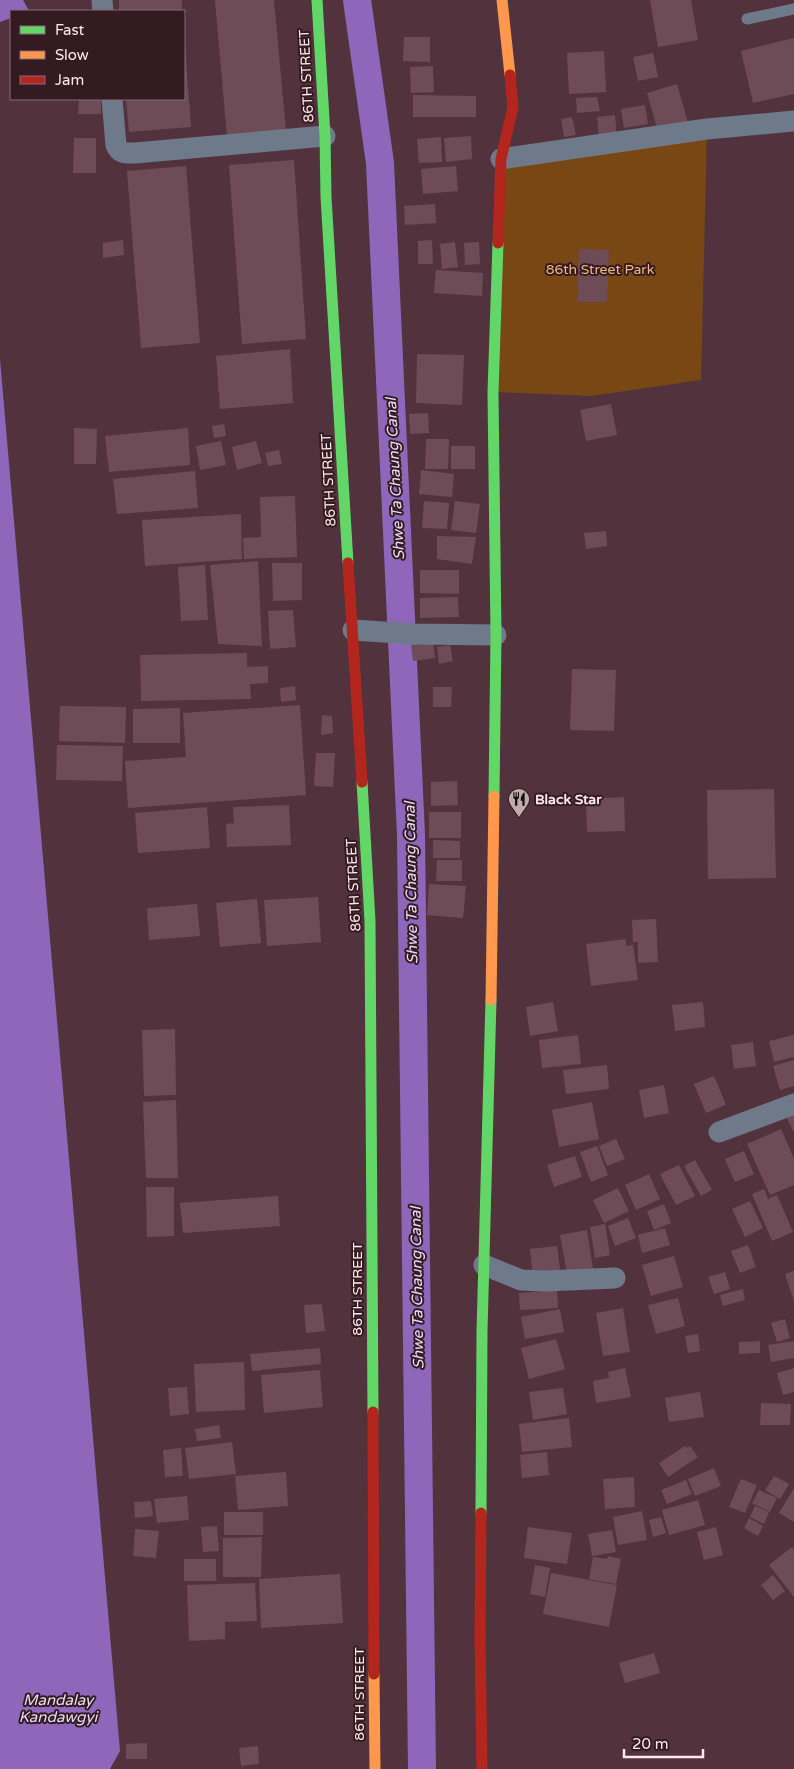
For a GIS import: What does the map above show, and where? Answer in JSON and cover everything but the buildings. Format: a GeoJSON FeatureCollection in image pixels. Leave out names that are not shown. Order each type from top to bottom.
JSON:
{"type":"FeatureCollection","features":[{"type":"Feature","properties":{"kind":"main road","name":"86TH STREET"},"geometry":{"type":"LineString","coordinates":[[317,0],[325,136],[326,197],[370,921],[375,1769]]}},
{"type":"Feature","properties":{"kind":"main road"},"geometry":{"type":"LineString","coordinates":[[482,1769],[480,1639],[484,1265],[490,1050],[496,635],[493,392],[501,159],[513,108],[502,0]]}},
{"type":"Feature","properties":{"kind":"street"},"geometry":{"type":"LineString","coordinates":[[112,100],[116,145],[122,153],[325,136]]}},
{"type":"Feature","properties":{"kind":"street"},"geometry":{"type":"LineString","coordinates":[[501,159],[707,129],[794,121]]}},
{"type":"Feature","properties":{"kind":"street"},"geometry":{"type":"LineString","coordinates":[[352,630],[414,634],[496,635]]}},
{"type":"Feature","properties":{"kind":"street"},"geometry":{"type":"LineString","coordinates":[[719,1132],[794,1104]]}},
{"type":"Feature","properties":{"kind":"street"},"geometry":{"type":"LineString","coordinates":[[484,1265],[521,1280],[545,1281],[614,1278]]}},
{"type":"Feature","properties":{"kind":"lane"},"geometry":{"type":"LineString","coordinates":[[747,19],[794,9]]}},
{"type":"Feature","properties":{"kind":"green space","name":"86th Street Park"},"geometry":{"type":"Polygon","coordinates":[[[707,129],[701,380],[591,396],[493,392],[501,159],[707,129]]]}},
{"type":"Feature","properties":{"kind":"water"},"geometry":{"type":"Polygon","coordinates":[[[0,0],[23,0],[28,10],[10,10],[10,18],[0,22],[0,0]]]}},
{"type":"Feature","properties":{"kind":"water","name":"Mandalay Kandawgyi"},"geometry":{"type":"Polygon","coordinates":[[[0,359],[120,1751],[110,1769],[0,1769],[0,359]]]}},
{"type":"Feature","properties":{"kind":"waterway","name":"Shwe Ta Chaung Canal"},"geometry":{"type":"LineString","coordinates":[[357,0],[380,163],[411,835],[422,1769]]}},
{"type":"Feature","properties":{"kind":"traffic: fast"},"geometry":{"type":"LineString","coordinates":[[317,0],[325,136],[326,197],[348,563]]}},
{"type":"Feature","properties":{"kind":"traffic: fast"},"geometry":{"type":"LineString","coordinates":[[494,796],[496,635],[493,392],[498,243]]}},
{"type":"Feature","properties":{"kind":"traffic: fast"},"geometry":{"type":"LineString","coordinates":[[362,782],[370,921],[373,1412]]}},
{"type":"Feature","properties":{"kind":"traffic: fast"},"geometry":{"type":"LineString","coordinates":[[481,1513],[482,1332],[491,1000]]}},
{"type":"Feature","properties":{"kind":"traffic: slow"},"geometry":{"type":"LineString","coordinates":[[502,0],[510,75]]}},
{"type":"Feature","properties":{"kind":"traffic: slow"},"geometry":{"type":"LineString","coordinates":[[491,1000],[494,796]]}},
{"type":"Feature","properties":{"kind":"traffic: slow"},"geometry":{"type":"LineString","coordinates":[[374,1674],[375,1769]]}},
{"type":"Feature","properties":{"kind":"traffic: jam"},"geometry":{"type":"LineString","coordinates":[[498,243],[501,159],[513,107],[510,75]]}},
{"type":"Feature","properties":{"kind":"traffic: jam"},"geometry":{"type":"LineString","coordinates":[[348,563],[362,782]]}},
{"type":"Feature","properties":{"kind":"traffic: jam"},"geometry":{"type":"LineString","coordinates":[[373,1412],[374,1674]]}},
{"type":"Feature","properties":{"kind":"traffic: jam"},"geometry":{"type":"LineString","coordinates":[[481,1513],[482,1769]]}},
{"type":"Feature","properties":{"kind":"place","name":"Black Star"},"geometry":{"type":"Point","coordinates":[519,818]}}]}
